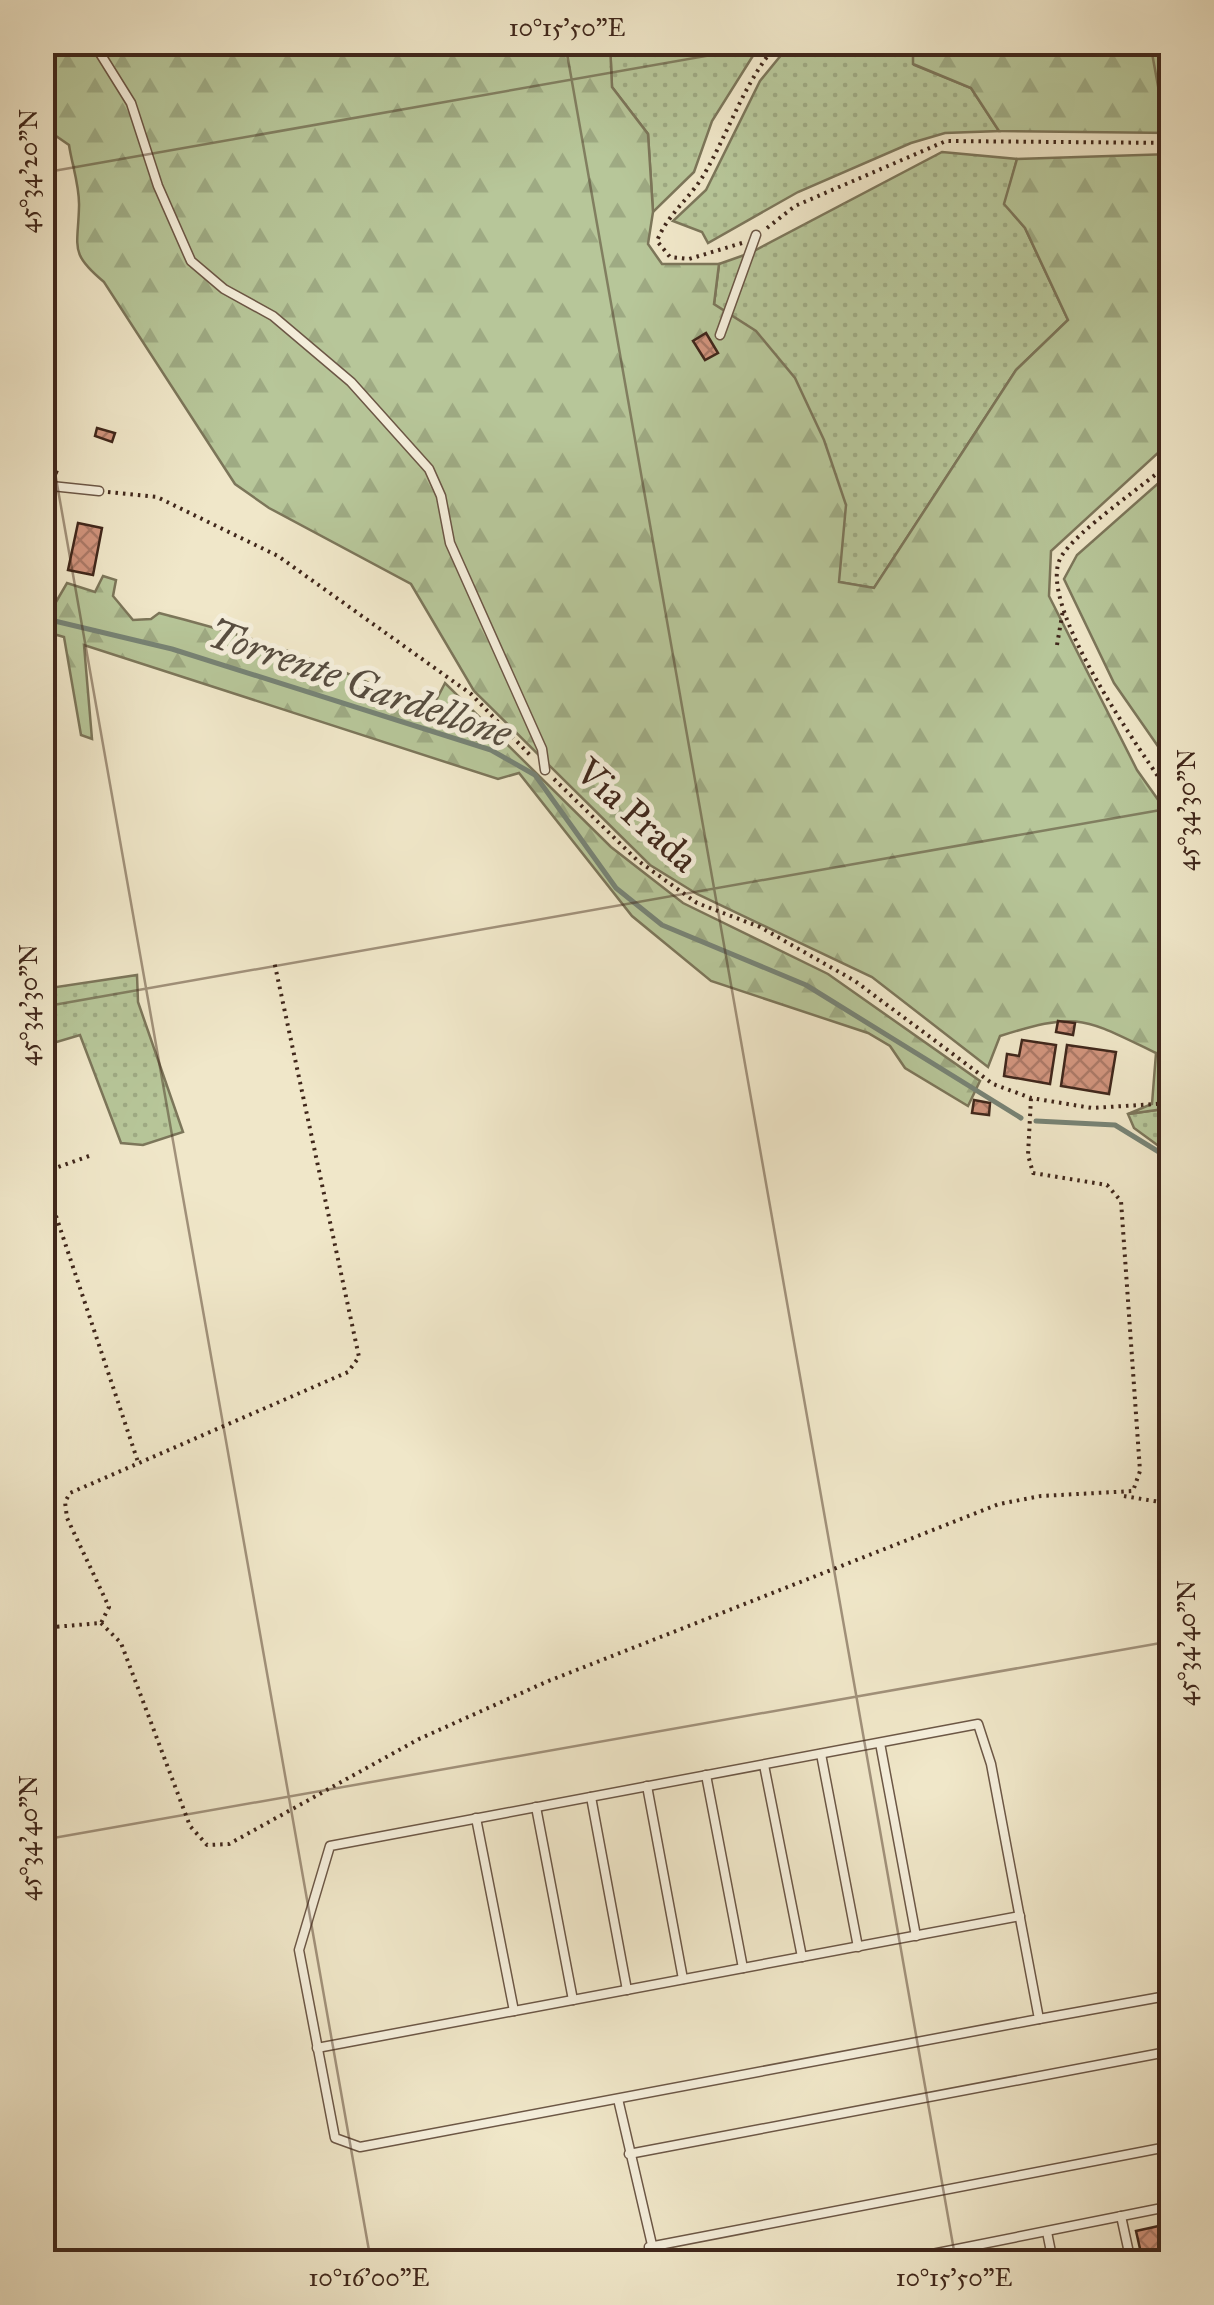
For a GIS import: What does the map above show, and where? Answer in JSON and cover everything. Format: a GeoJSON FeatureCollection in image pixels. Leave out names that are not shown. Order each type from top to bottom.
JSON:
{"type":"FeatureCollection","features":[{"type":"Feature","properties":{"kind":"lane"},"geometry":{"type":"LineString","coordinates":[[93,42],[132,103],[158,186],[191,261],[224,290],[273,316],[351,382],[429,470],[441,496],[450,542],[542,750],[545,770]]}},
{"type":"Feature","properties":{"kind":"lane"},"geometry":{"type":"LineString","coordinates":[[720,336],[756,235]]}},
{"type":"Feature","properties":{"kind":"lane"},"geometry":{"type":"LineString","coordinates":[[42,485],[99,491]]}},
{"type":"Feature","properties":{"kind":"lane"},"geometry":{"type":"LineString","coordinates":[[1039,2019],[991,1764],[978,1724],[330,1846],[299,1950],[335,2138],[360,2147],[1172,1995]]}},
{"type":"Feature","properties":{"kind":"lane"},"geometry":{"type":"LineString","coordinates":[[880,1743],[916,1936]]}},
{"type":"Feature","properties":{"kind":"lane"},"geometry":{"type":"LineString","coordinates":[[821,1754],[858,1946]]}},
{"type":"Feature","properties":{"kind":"lane"},"geometry":{"type":"LineString","coordinates":[[764,1764],[802,1957]]}},
{"type":"Feature","properties":{"kind":"lane"},"geometry":{"type":"LineString","coordinates":[[706,1775],[743,1968]]}},
{"type":"Feature","properties":{"kind":"lane"},"geometry":{"type":"LineString","coordinates":[[647,1786],[683,1979]]}},
{"type":"Feature","properties":{"kind":"lane"},"geometry":{"type":"LineString","coordinates":[[591,1797],[627,1990]]}},
{"type":"Feature","properties":{"kind":"lane"},"geometry":{"type":"LineString","coordinates":[[536,1807],[573,2000]]}},
{"type":"Feature","properties":{"kind":"lane"},"geometry":{"type":"LineString","coordinates":[[476,1818],[514,2011]]}},
{"type":"Feature","properties":{"kind":"lane"},"geometry":{"type":"LineString","coordinates":[[317,2048],[1020,1916]]}},
{"type":"Feature","properties":{"kind":"lane"},"geometry":{"type":"LineString","coordinates":[[630,2154],[1172,2051]]}},
{"type":"Feature","properties":{"kind":"lane"},"geometry":{"type":"LineString","coordinates":[[618,2099],[648,2247],[656,2262]]}},
{"type":"Feature","properties":{"kind":"lane"},"geometry":{"type":"LineString","coordinates":[[648,2247],[1172,2146]]}},
{"type":"Feature","properties":{"kind":"lane"},"geometry":{"type":"LineString","coordinates":[[892,2262],[1172,2206]]}},
{"type":"Feature","properties":{"kind":"lane"},"geometry":{"type":"LineString","coordinates":[[1121,2216],[1130,2262]]}},
{"type":"Feature","properties":{"kind":"lane"},"geometry":{"type":"LineString","coordinates":[[1047,2232],[1053,2262]]}},
{"type":"Feature","properties":{"kind":"path"},"geometry":{"type":"LineString","coordinates":[[779,42],[758,66],[705,174],[668,217],[658,241],[670,258],[689,258],[756,235],[796,206],[946,141],[1172,143]]}},
{"type":"Feature","properties":{"kind":"path"},"geometry":{"type":"LineString","coordinates":[[1172,461],[1064,552],[1056,577],[1063,610],[1109,700],[1172,797]]}},
{"type":"Feature","properties":{"kind":"path","name":"Via Prada"},"geometry":{"type":"LineString","coordinates":[[99,491],[157,497],[278,556],[472,694],[637,860],[697,904],[760,927],[855,982],[992,1084],[1031,1098],[1092,1108],[1172,1103]]}},
{"type":"Feature","properties":{"kind":"path"},"geometry":{"type":"LineString","coordinates":[[1057,645],[1063,610]]}},
{"type":"Feature","properties":{"kind":"path"},"geometry":{"type":"LineString","coordinates":[[102,1624],[108,1606],[67,1518],[64,1502],[70,1493],[348,1372],[359,1356],[274,961]]}},
{"type":"Feature","properties":{"kind":"path"},"geometry":{"type":"LineString","coordinates":[[1031,1098],[1028,1155],[1034,1173],[1053,1180],[1107,1186],[1115,1191],[1124,1211],[1140,1471],[1133,1492],[1120,1496]]}},
{"type":"Feature","properties":{"kind":"path"},"geometry":{"type":"LineString","coordinates":[[90,1156],[50,1170],[44,1182],[138,1463]]}},
{"type":"Feature","properties":{"kind":"path"},"geometry":{"type":"LineString","coordinates":[[42,1628],[102,1624],[120,1642],[190,1826],[207,1845],[229,1844],[419,1739],[680,1626],[998,1504],[1041,1496],[1120,1496],[1172,1504]]}},
{"type":"Feature","properties":{"kind":"green space"},"geometry":{"type":"Polygon","coordinates":[[[42,43],[610,43],[612,87],[648,134],[653,212],[648,244],[662,264],[719,264],[714,304],[756,331],[795,378],[824,440],[846,505],[839,582],[874,588],[1016,370],[1068,320],[1025,228],[1004,204],[1017,159],[1171,154],[1171,441],[1051,551],[1049,596],[1137,770],[1171,818],[1171,1108],[1128,1114],[1152,1104],[1156,1053],[1132,1041],[1080,1022],[1047,1023],[1000,1036],[988,1067],[872,977],[697,894],[650,865],[474,691],[411,584],[269,508],[235,484],[104,282],[80,256],[78,192],[69,145],[43,127],[42,43]]]}},
{"type":"Feature","properties":{"kind":"green space"},"geometry":{"type":"Polygon","coordinates":[[[610,43],[761,43],[712,121],[694,172],[653,212],[648,134],[612,87],[610,43]]]}},
{"type":"Feature","properties":{"kind":"green space"},"geometry":{"type":"Polygon","coordinates":[[[791,43],[913,43],[914,65],[971,88],[999,131],[945,133],[911,143],[798,192],[708,243],[702,232],[673,221],[706,190],[760,81],[791,43]]]}},
{"type":"Feature","properties":{"kind":"green space"},"geometry":{"type":"Polygon","coordinates":[[[913,43],[1171,43],[1171,133],[999,131],[971,88],[913,64],[913,43]]]}},
{"type":"Feature","properties":{"kind":"green space"},"geometry":{"type":"Polygon","coordinates":[[[942,152],[1017,159],[1005,204],[1025,228],[1068,320],[1016,370],[874,588],[839,582],[714,304],[719,264],[750,253],[942,152]]]}},
{"type":"Feature","properties":{"kind":"green space"},"geometry":{"type":"Polygon","coordinates":[[[1171,472],[1171,765],[1114,683],[1064,579],[1077,555],[1171,472]]]}},
{"type":"Feature","properties":{"kind":"green space"},"geometry":{"type":"Polygon","coordinates":[[[103,576],[116,580],[113,596],[133,620],[151,619],[159,613],[263,643],[333,667],[429,714],[445,683],[611,847],[683,903],[828,974],[980,1081],[968,1106],[905,1068],[890,1046],[868,1033],[711,981],[632,916],[519,773],[498,779],[84,645],[92,739],[81,735],[64,637],[43,631],[43,608],[56,602],[67,583],[95,592],[103,576]]]}},
{"type":"Feature","properties":{"kind":"green space"},"geometry":{"type":"Polygon","coordinates":[[[137,975],[138,1002],[183,1132],[143,1145],[121,1143],[80,1035],[50,1044],[43,1023],[43,989],[137,975]]]}},
{"type":"Feature","properties":{"kind":"green space"},"geometry":{"type":"Polygon","coordinates":[[[1171,1108],[1171,1136],[1165,1145],[1171,1149],[1171,1155],[1134,1128],[1128,1114],[1171,1108]]]}},
{"type":"Feature","properties":{"kind":"building"},"geometry":{"type":"Polygon","coordinates":[[[706,333],[718,353],[705,360],[693,341],[706,333]]]}},
{"type":"Feature","properties":{"kind":"building"},"geometry":{"type":"Polygon","coordinates":[[[97,428],[115,433],[112,442],[95,436],[97,428]]]}},
{"type":"Feature","properties":{"kind":"building"},"geometry":{"type":"Polygon","coordinates":[[[78,523],[102,528],[93,575],[68,570],[78,523]]]}},
{"type":"Feature","properties":{"kind":"building"},"geometry":{"type":"Polygon","coordinates":[[[1058,1021],[1075,1023],[1073,1035],[1056,1032],[1058,1021]]]}},
{"type":"Feature","properties":{"kind":"building"},"geometry":{"type":"Polygon","coordinates":[[[1022,1040],[1056,1045],[1050,1084],[1004,1076],[1007,1054],[1019,1056],[1022,1040]]]}},
{"type":"Feature","properties":{"kind":"building"},"geometry":{"type":"Polygon","coordinates":[[[1067,1045],[1116,1052],[1109,1094],[1061,1086],[1067,1045]]]}},
{"type":"Feature","properties":{"kind":"building"},"geometry":{"type":"Polygon","coordinates":[[[974,1100],[990,1103],[989,1115],[972,1113],[974,1100]]]}},
{"type":"Feature","properties":{"kind":"building"},"geometry":{"type":"Polygon","coordinates":[[[1172,2223],[1172,2258],[1143,2262],[1136,2231],[1172,2223]]]}},
{"type":"Feature","properties":{"kind":"waterway","name":"Torrente Gardellone"},"geometry":{"type":"LineString","coordinates":[[42,618],[172,649],[491,750],[535,775],[616,888],[662,925],[806,985],[1021,1118]]}},
{"type":"Feature","properties":{"kind":"waterway","name":"Torrente Gardellone"},"geometry":{"type":"LineString","coordinates":[[1036,1121],[1115,1125],[1172,1160]]}}]}
